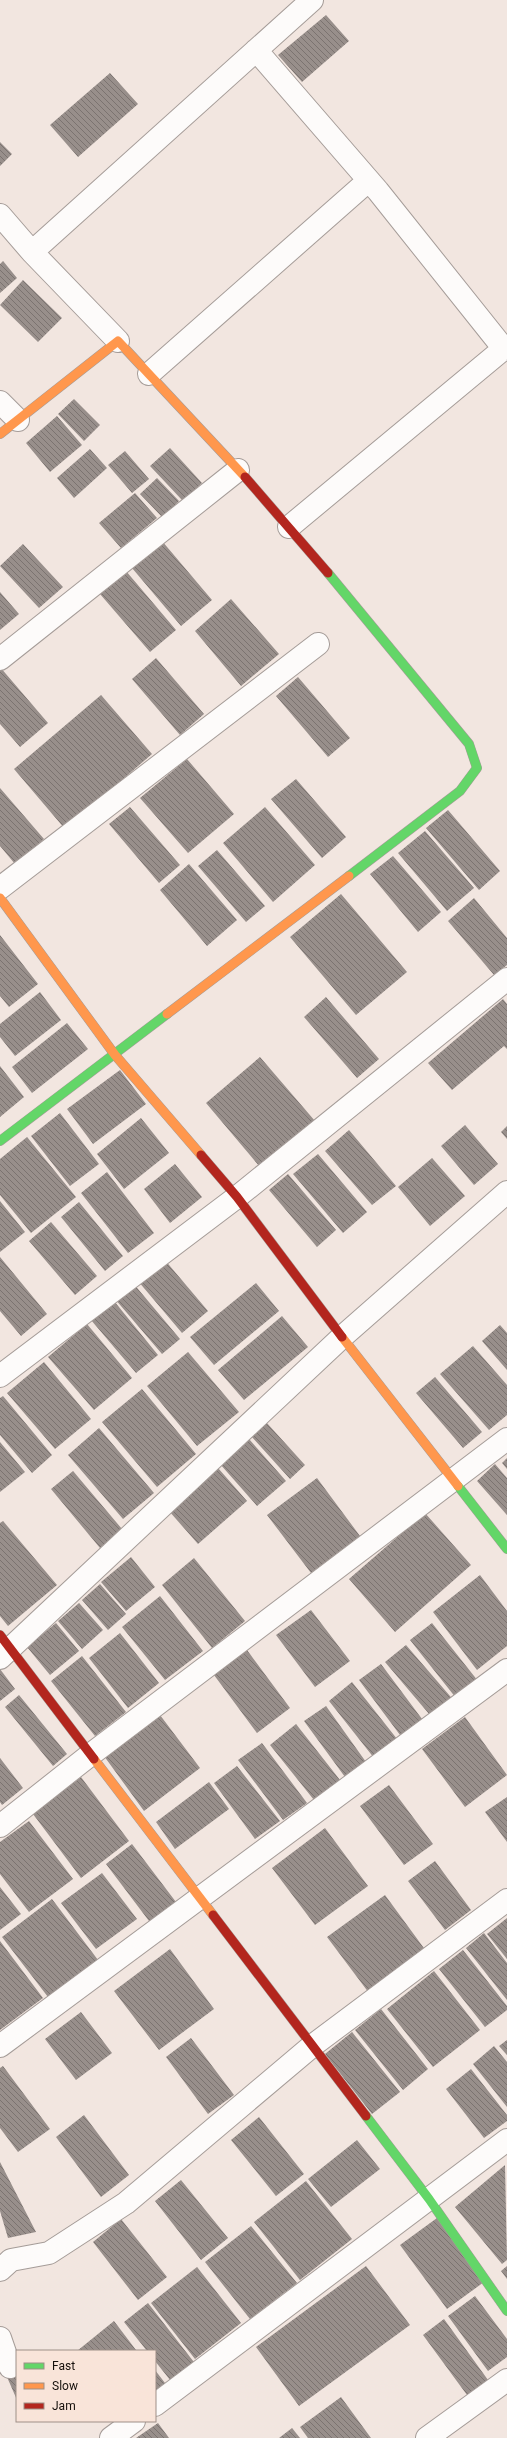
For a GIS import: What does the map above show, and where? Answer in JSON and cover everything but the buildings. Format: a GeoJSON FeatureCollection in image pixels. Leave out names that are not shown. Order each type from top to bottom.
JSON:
{"type":"FeatureCollection","features":[{"type":"Feature","properties":{"kind":"street"},"geometry":{"type":"LineString","coordinates":[[32,252],[311,0]]}},
{"type":"Feature","properties":{"kind":"street"},"geometry":{"type":"LineString","coordinates":[[256,50],[368,181],[505,347],[289,527]]}},
{"type":"Feature","properties":{"kind":"street"},"geometry":{"type":"LineString","coordinates":[[148,374],[368,181]]}},
{"type":"Feature","properties":{"kind":"street"},"geometry":{"type":"LineString","coordinates":[[0,215],[32,252],[118,341],[289,527],[469,744],[477,768],[460,791],[0,1141]]}},
{"type":"Feature","properties":{"kind":"street"},"geometry":{"type":"LineString","coordinates":[[0,434],[118,341]]}},
{"type":"Feature","properties":{"kind":"street"},"geometry":{"type":"LineString","coordinates":[[0,402],[18,420]]}},
{"type":"Feature","properties":{"kind":"street"},"geometry":{"type":"LineString","coordinates":[[0,659],[238,470]]}},
{"type":"Feature","properties":{"kind":"street"},"geometry":{"type":"LineString","coordinates":[[0,888],[318,644]]}},
{"type":"Feature","properties":{"kind":"street"},"geometry":{"type":"LineString","coordinates":[[0,898],[115,1054],[237,1197],[342,1337],[507,1549]]}},
{"type":"Feature","properties":{"kind":"street"},"geometry":{"type":"LineString","coordinates":[[0,1376],[237,1197],[507,979]]}},
{"type":"Feature","properties":{"kind":"street"},"geometry":{"type":"LineString","coordinates":[[507,1192],[342,1337],[3,1647],[90,1755],[429,2199],[507,2311]]}},
{"type":"Feature","properties":{"kind":"street"},"geometry":{"type":"LineString","coordinates":[[0,1826],[90,1755],[507,1439]]}},
{"type":"Feature","properties":{"kind":"street"},"geometry":{"type":"LineString","coordinates":[[0,2046],[507,1670]]}},
{"type":"Feature","properties":{"kind":"street"},"geometry":{"type":"LineString","coordinates":[[0,2270],[11,2260],[49,2253],[126,2203],[312,2046],[507,1900]]}},
{"type":"Feature","properties":{"kind":"street"},"geometry":{"type":"LineString","coordinates":[[156,2404],[507,2140]]}},
{"type":"Feature","properties":{"kind":"street"},"geometry":{"type":"LineString","coordinates":[[0,2338],[10,2367]]}},
{"type":"Feature","properties":{"kind":"street"},"geometry":{"type":"LineString","coordinates":[[427,2438],[507,2380]]}},
{"type":"Feature","properties":{"kind":"street"},"geometry":{"type":"LineString","coordinates":[[111,2438],[133,2422]]}},
{"type":"Feature","properties":{"kind":"traffic: fast"},"geometry":{"type":"LineString","coordinates":[[328,573],[469,744],[477,768],[460,791],[349,876]]}},
{"type":"Feature","properties":{"kind":"traffic: fast"},"geometry":{"type":"LineString","coordinates":[[0,1141],[167,1014]]}},
{"type":"Feature","properties":{"kind":"traffic: fast"},"geometry":{"type":"LineString","coordinates":[[458,1486],[507,1549]]}},
{"type":"Feature","properties":{"kind":"traffic: fast"},"geometry":{"type":"LineString","coordinates":[[366,2116],[429,2199],[507,2311]]}},
{"type":"Feature","properties":{"kind":"traffic: slow"},"geometry":{"type":"LineString","coordinates":[[0,434],[118,341],[245,477]]}},
{"type":"Feature","properties":{"kind":"traffic: slow"},"geometry":{"type":"LineString","coordinates":[[167,1014],[349,876]]}},
{"type":"Feature","properties":{"kind":"traffic: slow"},"geometry":{"type":"LineString","coordinates":[[0,898],[115,1055],[201,1155]]}},
{"type":"Feature","properties":{"kind":"traffic: slow"},"geometry":{"type":"LineString","coordinates":[[342,1337],[458,1486]]}},
{"type":"Feature","properties":{"kind":"traffic: slow"},"geometry":{"type":"LineString","coordinates":[[94,1759],[213,1915]]}},
{"type":"Feature","properties":{"kind":"traffic: jam"},"geometry":{"type":"LineString","coordinates":[[245,477],[328,573]]}},
{"type":"Feature","properties":{"kind":"traffic: jam"},"geometry":{"type":"LineString","coordinates":[[201,1155],[237,1197],[342,1337]]}},
{"type":"Feature","properties":{"kind":"traffic: jam"},"geometry":{"type":"LineString","coordinates":[[0,1635],[94,1759]]}},
{"type":"Feature","properties":{"kind":"traffic: jam"},"geometry":{"type":"LineString","coordinates":[[213,1915],[366,2116]]}}]}
